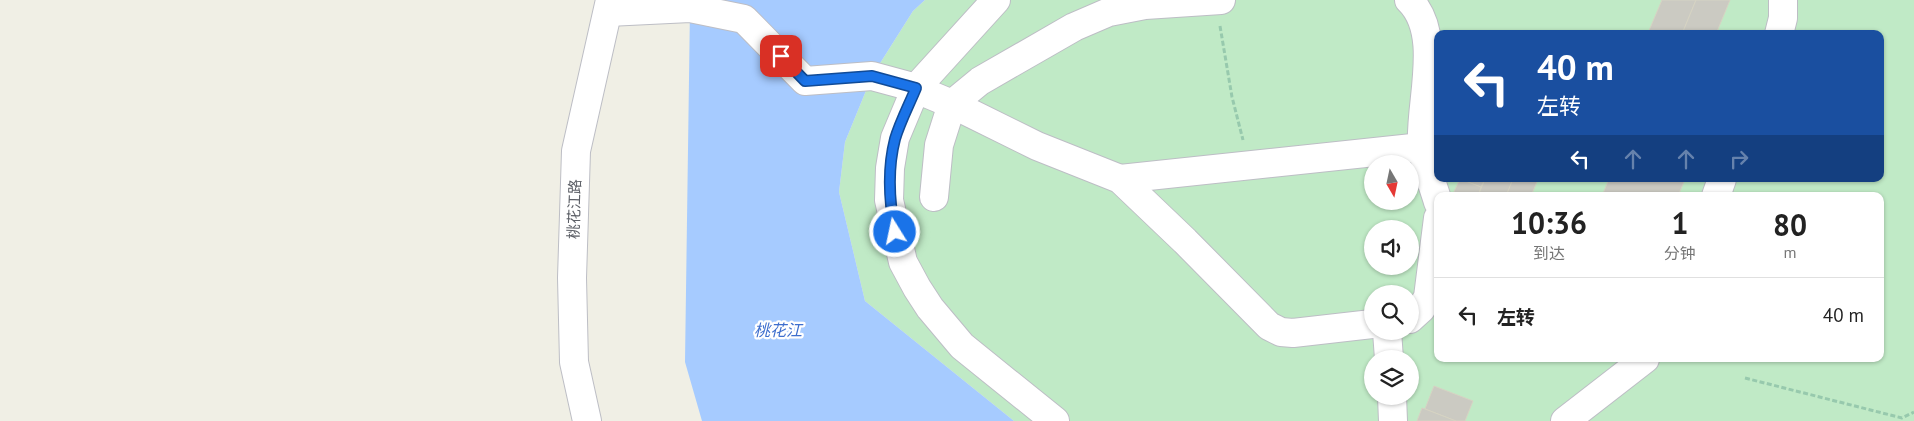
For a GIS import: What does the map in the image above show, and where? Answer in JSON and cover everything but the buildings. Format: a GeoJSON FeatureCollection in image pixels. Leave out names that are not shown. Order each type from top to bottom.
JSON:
{"type":"FeatureCollection","features":[{"type":"Feature","properties":{"kind":"street"},"geometry":{"type":"LineString","coordinates":[[996,0],[916,88],[895,138],[890,168],[889,200],[903,262],[930,308],[962,346],[1055,421]]}},
{"type":"Feature","properties":{"kind":"street"},"geometry":{"type":"LineString","coordinates":[[934,197],[939,145],[952,104],[980,80],[1074,27],[1109,12],[1145,5],[1221,0]]}},
{"type":"Feature","properties":{"kind":"street"},"geometry":{"type":"LineString","coordinates":[[1409,0],[1421,15],[1433,50],[1422,147],[1435,192]]}},
{"type":"Feature","properties":{"kind":"street"},"geometry":{"type":"LineString","coordinates":[[1780,30],[1783,18],[1783,0]]}},
{"type":"Feature","properties":{"kind":"street"},"geometry":{"type":"LineString","coordinates":[[609,6],[690,8],[744,19],[805,81],[872,76],[916,88],[1037,146],[1120,179],[1185,241],[1269,326],[1281,332],[1293,333],[1364,325]]}},
{"type":"Feature","properties":{"kind":"street","name":"桃花江路"},"geometry":{"type":"LineString","coordinates":[[586,421],[574,362],[572,278],[576,151],[609,6]]}},
{"type":"Feature","properties":{"kind":"street"},"geometry":{"type":"LineString","coordinates":[[1120,179],[1422,147]]}},
{"type":"Feature","properties":{"kind":"street"},"geometry":{"type":"LineString","coordinates":[[1419,312],[1428,297],[1434,250]]}},
{"type":"Feature","properties":{"kind":"street"},"geometry":{"type":"LineString","coordinates":[[1565,421],[1641,362]]}},
{"type":"Feature","properties":{"kind":"street"},"geometry":{"type":"LineString","coordinates":[[1392,405],[1393,421]]}},
{"type":"Feature","properties":{"kind":"path"},"geometry":{"type":"LineString","coordinates":[[1216,1],[1232,97],[1249,165]]}},
{"type":"Feature","properties":{"kind":"path"},"geometry":{"type":"LineString","coordinates":[[1745,378],[1902,420],[1914,412]]}},
{"type":"Feature","properties":{"kind":"green space"},"geometry":{"type":"Polygon","coordinates":[[[925,0],[1914,0],[1914,421],[1014,421],[865,301],[839,192],[845,142],[872,76],[913,11],[925,0]]]}},
{"type":"Feature","properties":{"kind":"water","name":"桃花江"},"geometry":{"type":"Polygon","coordinates":[[[693,0],[925,0],[913,11],[872,76],[845,142],[839,192],[865,301],[1014,421],[702,421],[685,362],[690,8],[693,0]]]}},
{"type":"Feature","properties":{"kind":"route"},"geometry":{"type":"LineString","coordinates":[[781,56],[805,81],[872,76],[916,88],[895,138],[890,168],[889,200],[895,232]]}}]}
